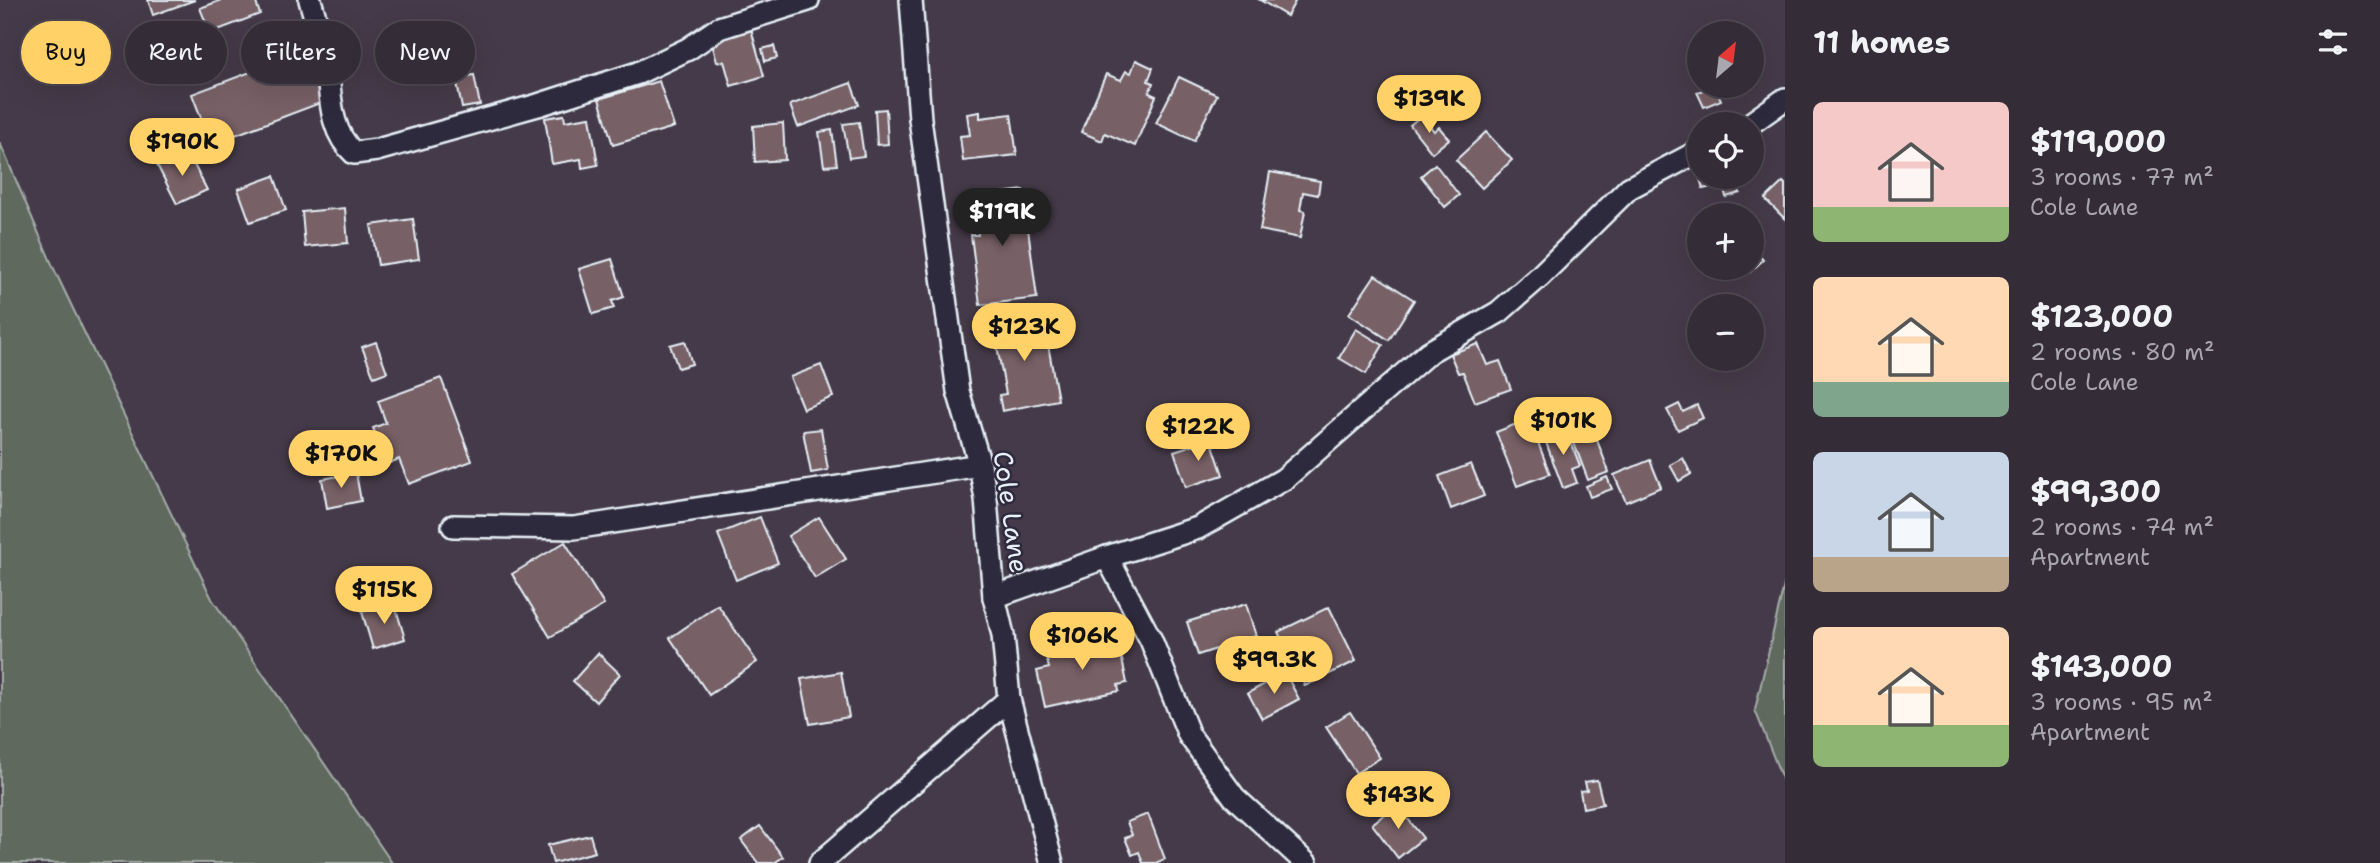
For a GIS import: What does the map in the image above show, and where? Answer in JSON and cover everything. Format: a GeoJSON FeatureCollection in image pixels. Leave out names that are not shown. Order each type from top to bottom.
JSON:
{"type":"FeatureCollection","features":[{"type":"Feature","properties":{"kind":"street"},"geometry":{"type":"LineString","coordinates":[[310,0],[325,55],[335,128],[343,143],[354,153],[377,150],[444,132],[638,73],[688,49],[719,28],[808,0]]}},
{"type":"Feature","properties":{"kind":"street","name":"Cole Lane"},"geometry":{"type":"LineString","coordinates":[[911,0],[920,119],[957,378],[980,465],[994,597],[1003,635],[1009,699],[1052,863]]}},
{"type":"Feature","properties":{"kind":"street"},"geometry":{"type":"LineString","coordinates":[[1764,114],[1785,99]]}},
{"type":"Feature","properties":{"kind":"street"},"geometry":{"type":"LineString","coordinates":[[994,597],[1198,528],[1284,479],[1429,352],[1499,312],[1539,277],[1629,188],[1687,157]]}},
{"type":"Feature","properties":{"kind":"street"},"geometry":{"type":"LineString","coordinates":[[453,526],[574,528],[980,465]]}},
{"type":"Feature","properties":{"kind":"street"},"geometry":{"type":"LineString","coordinates":[[1107,557],[1151,640],[1189,735],[1234,797],[1306,863]]}},
{"type":"Feature","properties":{"kind":"street"},"geometry":{"type":"LineString","coordinates":[[820,863],[1009,699]]}},
{"type":"Feature","properties":{"kind":"green space"},"geometry":{"type":"Polygon","coordinates":[[[0,143],[54,269],[212,599],[392,863],[0,863],[0,143]]]}},
{"type":"Feature","properties":{"kind":"green space"},"geometry":{"type":"Polygon","coordinates":[[[1785,581],[1785,786],[1755,710],[1785,581]]]}},
{"type":"Feature","properties":{"kind":"building"},"geometry":{"type":"Polygon","coordinates":[[[148,0],[195,0],[153,15],[148,0]]]}},
{"type":"Feature","properties":{"kind":"building"},"geometry":{"type":"Polygon","coordinates":[[[222,0],[255,0],[260,14],[227,27],[227,21],[205,21],[200,8],[222,0]]]}},
{"type":"Feature","properties":{"kind":"building"},"geometry":{"type":"Polygon","coordinates":[[[1260,0],[1296,0],[1287,16],[1260,0]]]}},
{"type":"Feature","properties":{"kind":"building"},"geometry":{"type":"Polygon","coordinates":[[[751,29],[764,76],[731,86],[724,61],[717,62],[711,40],[751,29]]]}},
{"type":"Feature","properties":{"kind":"building"},"geometry":{"type":"Polygon","coordinates":[[[774,46],[777,58],[765,61],[762,49],[774,46]]]}},
{"type":"Feature","properties":{"kind":"building"},"geometry":{"type":"Polygon","coordinates":[[[1136,60],[1153,68],[1148,81],[1153,83],[1149,93],[1156,96],[1135,146],[1105,133],[1102,141],[1081,132],[1106,74],[1121,80],[1126,71],[1131,73],[1136,60]]]}},
{"type":"Feature","properties":{"kind":"building"},"geometry":{"type":"Polygon","coordinates":[[[241,76],[241,84],[322,84],[328,100],[211,144],[192,94],[219,84],[227,84],[227,81],[241,76]]]}},
{"type":"Feature","properties":{"kind":"building"},"geometry":{"type":"Polygon","coordinates":[[[1179,77],[1217,95],[1194,141],[1156,123],[1179,77]]]}},
{"type":"Feature","properties":{"kind":"building"},"geometry":{"type":"Polygon","coordinates":[[[475,80],[480,105],[462,108],[457,84],[475,84],[475,80]]]}},
{"type":"Feature","properties":{"kind":"building"},"geometry":{"type":"Polygon","coordinates":[[[659,81],[674,127],[613,145],[599,99],[659,81]]]}},
{"type":"Feature","properties":{"kind":"building"},"geometry":{"type":"Polygon","coordinates":[[[851,83],[859,105],[798,127],[790,105],[851,83]]]}},
{"type":"Feature","properties":{"kind":"building"},"geometry":{"type":"Polygon","coordinates":[[[1700,98],[1720,98],[1721,100],[1704,107],[1700,98]]]}},
{"type":"Feature","properties":{"kind":"building"},"geometry":{"type":"Polygon","coordinates":[[[886,109],[888,144],[877,145],[875,110],[886,109]]]}},
{"type":"Feature","properties":{"kind":"building"},"geometry":{"type":"Polygon","coordinates":[[[980,112],[980,118],[1011,114],[1017,155],[963,161],[960,136],[970,135],[967,114],[980,112]]]}},
{"type":"Feature","properties":{"kind":"building"},"geometry":{"type":"Polygon","coordinates":[[[564,115],[565,121],[590,117],[598,165],[582,168],[581,159],[552,164],[545,118],[564,115]]]}},
{"type":"Feature","properties":{"kind":"building"},"geometry":{"type":"Polygon","coordinates":[[[1421,116],[1434,131],[1439,127],[1449,139],[1432,153],[1410,125],[1421,116]]]}},
{"type":"Feature","properties":{"kind":"building"},"geometry":{"type":"Polygon","coordinates":[[[859,122],[864,156],[849,158],[843,124],[859,122]]]}},
{"type":"Feature","properties":{"kind":"building"},"geometry":{"type":"Polygon","coordinates":[[[783,123],[785,160],[755,162],[753,126],[783,123]]]}},
{"type":"Feature","properties":{"kind":"building"},"geometry":{"type":"Polygon","coordinates":[[[832,130],[837,165],[824,166],[819,132],[832,130]]]}},
{"type":"Feature","properties":{"kind":"building"},"geometry":{"type":"Polygon","coordinates":[[[1486,132],[1512,160],[1482,188],[1456,160],[1486,132]]]}},
{"type":"Feature","properties":{"kind":"building"},"geometry":{"type":"Polygon","coordinates":[[[187,151],[207,190],[177,204],[157,165],[187,151]]]}},
{"type":"Feature","properties":{"kind":"building"},"geometry":{"type":"Polygon","coordinates":[[[1435,164],[1459,195],[1445,207],[1421,176],[1435,164]]]}},
{"type":"Feature","properties":{"kind":"building"},"geometry":{"type":"Polygon","coordinates":[[[1270,172],[1320,181],[1318,195],[1303,192],[1300,210],[1305,211],[1300,238],[1260,230],[1270,172]]]}},
{"type":"Feature","properties":{"kind":"building"},"geometry":{"type":"Polygon","coordinates":[[[274,176],[286,210],[250,222],[238,189],[274,176]]]}},
{"type":"Feature","properties":{"kind":"building"},"geometry":{"type":"Polygon","coordinates":[[[1783,182],[1785,184],[1785,219],[1765,199],[1783,182]]]}},
{"type":"Feature","properties":{"kind":"building"},"geometry":{"type":"Polygon","coordinates":[[[1724,189],[1739,189],[1740,193],[1726,197],[1724,189]]]}},
{"type":"Feature","properties":{"kind":"building"},"geometry":{"type":"Polygon","coordinates":[[[1023,190],[1037,298],[980,305],[971,235],[978,235],[974,210],[968,211],[966,197],[1023,190]]]}},
{"type":"Feature","properties":{"kind":"building"},"geometry":{"type":"Polygon","coordinates":[[[345,208],[348,243],[305,247],[302,212],[345,208]]]}},
{"type":"Feature","properties":{"kind":"building"},"geometry":{"type":"Polygon","coordinates":[[[413,219],[419,259],[378,265],[371,225],[413,219]]]}},
{"type":"Feature","properties":{"kind":"building"},"geometry":{"type":"Polygon","coordinates":[[[612,259],[624,297],[612,301],[614,308],[593,314],[579,269],[612,259]]]}},
{"type":"Feature","properties":{"kind":"building"},"geometry":{"type":"Polygon","coordinates":[[[1375,275],[1414,300],[1389,340],[1349,314],[1375,275]]]}},
{"type":"Feature","properties":{"kind":"building"},"geometry":{"type":"Polygon","coordinates":[[[1043,317],[1058,400],[1002,411],[999,395],[1006,394],[996,341],[990,343],[987,327],[1043,317]]]}},
{"type":"Feature","properties":{"kind":"building"},"geometry":{"type":"Polygon","coordinates":[[[1356,329],[1383,345],[1366,374],[1339,358],[1356,329]]]}},
{"type":"Feature","properties":{"kind":"building"},"geometry":{"type":"Polygon","coordinates":[[[685,341],[692,364],[678,368],[670,345],[685,341]]]}},
{"type":"Feature","properties":{"kind":"building"},"geometry":{"type":"Polygon","coordinates":[[[376,342],[387,372],[374,377],[362,347],[376,342]]]}},
{"type":"Feature","properties":{"kind":"building"},"geometry":{"type":"Polygon","coordinates":[[[1478,344],[1487,365],[1500,361],[1511,389],[1475,402],[1463,372],[1458,373],[1450,354],[1478,344]]]}},
{"type":"Feature","properties":{"kind":"building"},"geometry":{"type":"Polygon","coordinates":[[[821,365],[833,397],[803,409],[790,377],[821,365]]]}},
{"type":"Feature","properties":{"kind":"building"},"geometry":{"type":"Polygon","coordinates":[[[441,378],[472,461],[409,484],[399,459],[387,464],[373,428],[386,423],[378,401],[441,378]]]}},
{"type":"Feature","properties":{"kind":"building"},"geometry":{"type":"Polygon","coordinates":[[[1679,404],[1683,412],[1697,405],[1703,418],[1678,430],[1667,410],[1679,404]]]}},
{"type":"Feature","properties":{"kind":"building"},"geometry":{"type":"Polygon","coordinates":[[[1529,419],[1550,474],[1517,486],[1496,432],[1529,419]]]}},
{"type":"Feature","properties":{"kind":"building"},"geometry":{"type":"Polygon","coordinates":[[[1589,419],[1609,472],[1588,480],[1568,427],[1589,419]]]}},
{"type":"Feature","properties":{"kind":"building"},"geometry":{"type":"Polygon","coordinates":[[[821,429],[828,470],[811,473],[803,431],[821,429]]]}},
{"type":"Feature","properties":{"kind":"building"},"geometry":{"type":"Polygon","coordinates":[[[1566,429],[1580,466],[1572,469],[1577,483],[1563,488],[1544,437],[1566,429]]]}},
{"type":"Feature","properties":{"kind":"building"},"geometry":{"type":"Polygon","coordinates":[[[1211,439],[1223,475],[1186,487],[1174,451],[1211,439]]]}},
{"type":"Feature","properties":{"kind":"building"},"geometry":{"type":"Polygon","coordinates":[[[1683,458],[1691,474],[1679,481],[1670,465],[1683,458]]]}},
{"type":"Feature","properties":{"kind":"building"},"geometry":{"type":"Polygon","coordinates":[[[1650,460],[1661,487],[1626,502],[1614,475],[1650,460]]]}},
{"type":"Feature","properties":{"kind":"building"},"geometry":{"type":"Polygon","coordinates":[[[1471,464],[1484,496],[1451,509],[1439,476],[1471,464]]]}},
{"type":"Feature","properties":{"kind":"building"},"geometry":{"type":"Polygon","coordinates":[[[356,473],[361,501],[327,508],[322,479],[356,473]]]}},
{"type":"Feature","properties":{"kind":"building"},"geometry":{"type":"Polygon","coordinates":[[[1607,477],[1612,489],[1590,497],[1586,486],[1607,477]]]}},
{"type":"Feature","properties":{"kind":"building"},"geometry":{"type":"Polygon","coordinates":[[[760,517],[778,563],[736,580],[718,534],[760,517]]]}},
{"type":"Feature","properties":{"kind":"building"},"geometry":{"type":"Polygon","coordinates":[[[819,517],[846,559],[815,578],[788,536],[819,517]]]}},
{"type":"Feature","properties":{"kind":"building"},"geometry":{"type":"Polygon","coordinates":[[[565,542],[604,605],[550,637],[512,574],[565,542]]]}},
{"type":"Feature","properties":{"kind":"building"},"geometry":{"type":"Polygon","coordinates":[[[394,602],[405,639],[373,649],[362,612],[394,602]]]}},
{"type":"Feature","properties":{"kind":"building"},"geometry":{"type":"Polygon","coordinates":[[[1246,604],[1256,636],[1198,655],[1187,622],[1246,604]]]}},
{"type":"Feature","properties":{"kind":"building"},"geometry":{"type":"Polygon","coordinates":[[[718,605],[757,662],[709,695],[670,638],[718,605]]]}},
{"type":"Feature","properties":{"kind":"building"},"geometry":{"type":"Polygon","coordinates":[[[1329,607],[1356,661],[1305,686],[1278,632],[1329,607]]]}},
{"type":"Feature","properties":{"kind":"building"},"geometry":{"type":"Polygon","coordinates":[[[1117,636],[1127,683],[1118,685],[1119,691],[1045,707],[1037,671],[1049,668],[1045,652],[1117,636]]]}},
{"type":"Feature","properties":{"kind":"building"},"geometry":{"type":"Polygon","coordinates":[[[598,653],[620,674],[596,702],[573,681],[598,653]]]}},
{"type":"Feature","properties":{"kind":"building"},"geometry":{"type":"Polygon","coordinates":[[[841,672],[849,717],[810,724],[801,679],[841,672]]]}},
{"type":"Feature","properties":{"kind":"building"},"geometry":{"type":"Polygon","coordinates":[[[1285,673],[1299,699],[1262,719],[1248,693],[1285,673]]]}},
{"type":"Feature","properties":{"kind":"building"},"geometry":{"type":"Polygon","coordinates":[[[1350,712],[1380,758],[1356,773],[1326,727],[1350,712]]]}},
{"type":"Feature","properties":{"kind":"building"},"geometry":{"type":"Polygon","coordinates":[[[1597,780],[1603,804],[1583,808],[1580,791],[1587,790],[1585,782],[1597,780]]]}},
{"type":"Feature","properties":{"kind":"building"},"geometry":{"type":"Polygon","coordinates":[[[1397,805],[1423,838],[1398,858],[1372,824],[1397,805]]]}},
{"type":"Feature","properties":{"kind":"building"},"geometry":{"type":"Polygon","coordinates":[[[1148,814],[1165,859],[1156,863],[1143,863],[1139,852],[1132,855],[1125,838],[1132,835],[1127,822],[1148,814]]]}},
{"type":"Feature","properties":{"kind":"building"},"geometry":{"type":"Polygon","coordinates":[[[760,826],[783,857],[774,863],[758,863],[741,840],[760,826]]]}},
{"type":"Feature","properties":{"kind":"building"},"geometry":{"type":"Polygon","coordinates":[[[590,835],[595,852],[553,863],[548,845],[590,835]]]}}]}
